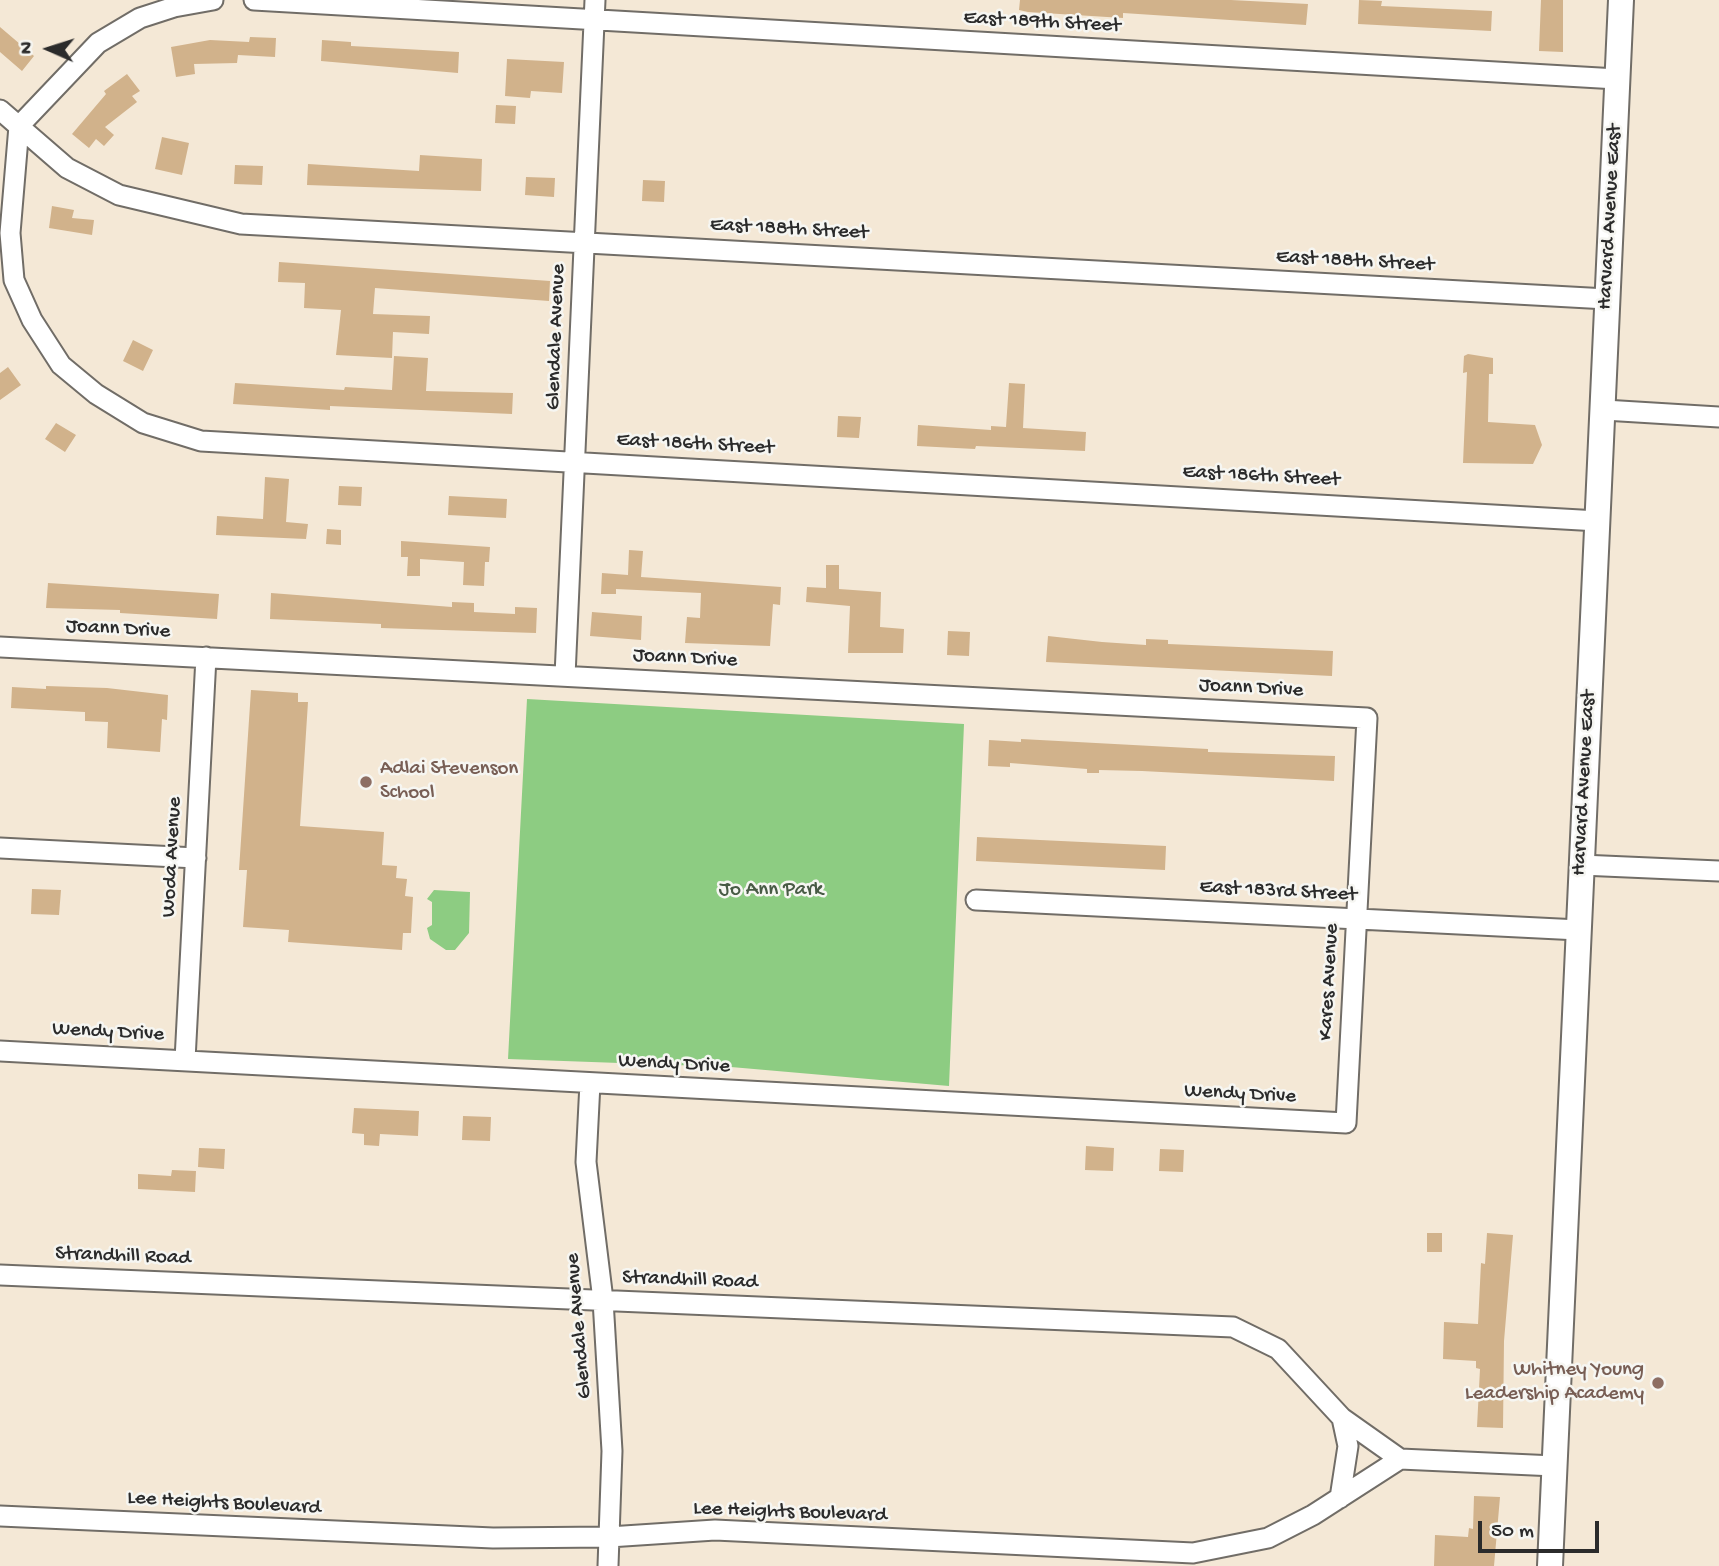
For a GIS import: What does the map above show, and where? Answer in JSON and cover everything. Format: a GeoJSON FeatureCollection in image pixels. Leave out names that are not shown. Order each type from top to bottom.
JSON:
{"type":"FeatureCollection","features":[{"type":"Feature","properties":{"kind":"main road","name":"Harvard Avenue East"},"geometry":{"type":"LineString","coordinates":[[1550,1566],[1621,0]]}},
{"type":"Feature","properties":{"kind":"street"},"geometry":{"type":"LineString","coordinates":[[19,126],[97,43],[140,18],[173,7],[213,0]]}},
{"type":"Feature","properties":{"kind":"street","name":"East 189th Street"},"geometry":{"type":"LineString","coordinates":[[254,0],[1617,79]]}},
{"type":"Feature","properties":{"kind":"street","name":"Glendale Avenue"},"geometry":{"type":"LineString","coordinates":[[565,676],[595,0]]}},
{"type":"Feature","properties":{"kind":"street","name":"East 188th Street"},"geometry":{"type":"LineString","coordinates":[[0,110],[67,168],[119,195],[174,210],[241,223],[1607,299]]}},
{"type":"Feature","properties":{"kind":"street","name":"East 186th Street"},"geometry":{"type":"LineString","coordinates":[[19,126],[10,233],[15,280],[32,320],[61,365],[96,394],[143,423],[201,441],[1598,521]]}},
{"type":"Feature","properties":{"kind":"street"},"geometry":{"type":"LineString","coordinates":[[1604,410],[1719,417]]}},
{"type":"Feature","properties":{"kind":"street","name":"Joann Drive"},"geometry":{"type":"LineString","coordinates":[[0,647],[1367,718]]}},
{"type":"Feature","properties":{"kind":"street","name":"Woda Avenue"},"geometry":{"type":"LineString","coordinates":[[185,1060],[206,657]]}},
{"type":"Feature","properties":{"kind":"street","name":"Kares Avenue"},"geometry":{"type":"LineString","coordinates":[[1346,1123],[1367,718]]}},
{"type":"Feature","properties":{"kind":"street"},"geometry":{"type":"LineString","coordinates":[[0,848],[195,858]]}},
{"type":"Feature","properties":{"kind":"street"},"geometry":{"type":"LineString","coordinates":[[1581,865],[1719,871]]}},
{"type":"Feature","properties":{"kind":"street","name":"East 183rd Street"},"geometry":{"type":"LineString","coordinates":[[976,900],[1579,930]]}},
{"type":"Feature","properties":{"kind":"street","name":"Wendy Drive"},"geometry":{"type":"LineString","coordinates":[[0,1051],[1346,1123]]}},
{"type":"Feature","properties":{"kind":"street","name":"Glendale Avenue"},"geometry":{"type":"LineString","coordinates":[[590,1083],[586,1162],[603,1300],[612,1451],[608,1566]]}},
{"type":"Feature","properties":{"kind":"street","name":"Strandhill Road"},"geometry":{"type":"LineString","coordinates":[[0,1275],[1233,1327],[1278,1349],[1342,1418],[1401,1459]]}},
{"type":"Feature","properties":{"kind":"street"},"geometry":{"type":"LineString","coordinates":[[1340,1498],[1348,1446],[1342,1418]]}},
{"type":"Feature","properties":{"kind":"street"},"geometry":{"type":"LineString","coordinates":[[1401,1459],[1555,1466]]}},
{"type":"Feature","properties":{"kind":"street","name":"Lee Heights Boulevard"},"geometry":{"type":"LineString","coordinates":[[0,1516],[390,1535],[610,1537],[715,1530],[1193,1553],[1268,1538],[1340,1498],[1401,1459]]}},
{"type":"Feature","properties":{"kind":"green space","name":"Jo Ann Park"},"geometry":{"type":"Polygon","coordinates":[[[527,699],[964,724],[949,1086],[731,1067],[508,1059],[527,699]]]}},
{"type":"Feature","properties":{"kind":"green space"},"geometry":{"type":"Polygon","coordinates":[[[434,890],[470,892],[469,933],[455,950],[446,950],[430,939],[427,928],[432,925],[432,902],[427,899],[434,890]]]}},
{"type":"Feature","properties":{"kind":"building"},"geometry":{"type":"Polygon","coordinates":[[[1020,0],[1231,0],[1308,4],[1306,25],[1123,13],[1123,18],[1028,12],[1019,10],[1020,0]]]}},
{"type":"Feature","properties":{"kind":"building"},"geometry":{"type":"Polygon","coordinates":[[[1359,0],[1382,1],[1381,6],[1492,11],[1491,31],[1358,24],[1359,0]]]}},
{"type":"Feature","properties":{"kind":"building"},"geometry":{"type":"Polygon","coordinates":[[[1541,0],[1563,0],[1563,52],[1539,51],[1541,0]]]}},
{"type":"Feature","properties":{"kind":"building"},"geometry":{"type":"Polygon","coordinates":[[[0,27],[34,56],[22,71],[0,52],[0,27]]]}},
{"type":"Feature","properties":{"kind":"building"},"geometry":{"type":"Polygon","coordinates":[[[250,37],[276,38],[275,57],[238,55],[237,63],[194,64],[195,74],[176,77],[171,47],[210,40],[249,42],[250,37]]]}},
{"type":"Feature","properties":{"kind":"building"},"geometry":{"type":"Polygon","coordinates":[[[322,40],[351,42],[351,46],[459,52],[458,73],[321,61],[322,40]]]}},
{"type":"Feature","properties":{"kind":"building"},"geometry":{"type":"Polygon","coordinates":[[[507,59],[564,62],[562,93],[531,91],[530,98],[505,96],[507,59]]]}},
{"type":"Feature","properties":{"kind":"building"},"geometry":{"type":"Polygon","coordinates":[[[127,74],[140,91],[132,96],[137,102],[105,127],[114,135],[104,146],[96,139],[89,148],[72,134],[106,94],[104,91],[127,74]]]}},
{"type":"Feature","properties":{"kind":"building"},"geometry":{"type":"Polygon","coordinates":[[[496,105],[516,106],[515,124],[495,123],[496,105]]]}},
{"type":"Feature","properties":{"kind":"building"},"geometry":{"type":"Polygon","coordinates":[[[162,137],[189,143],[182,175],[155,169],[162,137]]]}},
{"type":"Feature","properties":{"kind":"building"},"geometry":{"type":"Polygon","coordinates":[[[420,155],[482,159],[481,191],[307,185],[308,164],[419,171],[420,155]]]}},
{"type":"Feature","properties":{"kind":"building"},"geometry":{"type":"Polygon","coordinates":[[[235,165],[263,166],[262,185],[234,184],[235,165]]]}},
{"type":"Feature","properties":{"kind":"building"},"geometry":{"type":"Polygon","coordinates":[[[526,177],[555,178],[554,197],[525,195],[526,177]]]}},
{"type":"Feature","properties":{"kind":"building"},"geometry":{"type":"Polygon","coordinates":[[[643,180],[665,181],[664,202],[642,201],[643,180]]]}},
{"type":"Feature","properties":{"kind":"building"},"geometry":{"type":"Polygon","coordinates":[[[52,206],[74,210],[72,218],[94,220],[92,235],[49,228],[52,206]]]}},
{"type":"Feature","properties":{"kind":"building"},"geometry":{"type":"Polygon","coordinates":[[[279,262],[550,281],[549,301],[375,288],[373,314],[430,316],[429,334],[393,332],[392,358],[336,355],[341,310],[304,308],[305,283],[278,282],[279,262]]]}},
{"type":"Feature","properties":{"kind":"building"},"geometry":{"type":"Polygon","coordinates":[[[133,340],[153,350],[143,371],[123,361],[133,340]]]}},
{"type":"Feature","properties":{"kind":"building"},"geometry":{"type":"Polygon","coordinates":[[[1468,354],[1493,358],[1493,374],[1489,374],[1488,422],[1535,425],[1542,445],[1533,464],[1463,463],[1467,372],[1463,373],[1464,356],[1468,354]]]}},
{"type":"Feature","properties":{"kind":"building"},"geometry":{"type":"Polygon","coordinates":[[[394,356],[428,358],[426,391],[513,393],[512,414],[330,406],[330,410],[233,404],[235,383],[344,390],[345,387],[392,390],[394,356]]]}},
{"type":"Feature","properties":{"kind":"building"},"geometry":{"type":"Polygon","coordinates":[[[8,367],[21,385],[0,400],[0,373],[8,367]]]}},
{"type":"Feature","properties":{"kind":"building"},"geometry":{"type":"Polygon","coordinates":[[[1009,383],[1025,384],[1023,428],[1086,432],[1085,451],[917,446],[918,425],[991,430],[991,426],[1006,427],[1009,383]]]}},
{"type":"Feature","properties":{"kind":"building"},"geometry":{"type":"Polygon","coordinates":[[[838,416],[861,417],[859,438],[837,437],[838,416]]]}},
{"type":"Feature","properties":{"kind":"building"},"geometry":{"type":"Polygon","coordinates":[[[56,423],[76,435],[65,452],[45,439],[56,423]]]}},
{"type":"Feature","properties":{"kind":"building"},"geometry":{"type":"Polygon","coordinates":[[[265,477],[289,479],[286,522],[308,524],[306,539],[216,535],[217,516],[263,519],[265,477]]]}},
{"type":"Feature","properties":{"kind":"building"},"geometry":{"type":"Polygon","coordinates":[[[339,486],[362,487],[361,506],[338,505],[339,486]]]}},
{"type":"Feature","properties":{"kind":"building"},"geometry":{"type":"Polygon","coordinates":[[[449,496],[507,499],[506,518],[448,515],[449,496]]]}},
{"type":"Feature","properties":{"kind":"building"},"geometry":{"type":"Polygon","coordinates":[[[327,529],[341,530],[341,545],[326,544],[327,529]]]}},
{"type":"Feature","properties":{"kind":"building"},"geometry":{"type":"Polygon","coordinates":[[[401,541],[490,547],[489,562],[485,562],[484,586],[463,585],[464,562],[420,559],[420,576],[407,576],[408,557],[401,557],[401,541]]]}},
{"type":"Feature","properties":{"kind":"building"},"geometry":{"type":"Polygon","coordinates":[[[629,550],[643,551],[641,577],[781,587],[780,605],[773,604],[770,646],[685,643],[687,617],[700,618],[701,593],[616,589],[616,594],[601,594],[602,573],[628,575],[629,550]]]}},
{"type":"Feature","properties":{"kind":"building"},"geometry":{"type":"Polygon","coordinates":[[[826,565],[839,565],[839,589],[881,592],[880,627],[904,629],[903,653],[848,653],[850,606],[806,602],[807,587],[826,588],[826,565]]]}},
{"type":"Feature","properties":{"kind":"building"},"geometry":{"type":"Polygon","coordinates":[[[48,583],[219,594],[217,619],[120,613],[120,610],[46,608],[48,583]]]}},
{"type":"Feature","properties":{"kind":"building"},"geometry":{"type":"Polygon","coordinates":[[[271,593],[452,607],[452,602],[474,603],[474,612],[515,614],[515,607],[537,608],[536,633],[381,628],[381,624],[270,619],[271,593]]]}},
{"type":"Feature","properties":{"kind":"building"},"geometry":{"type":"Polygon","coordinates":[[[592,612],[642,616],[641,640],[590,636],[592,612]]]}},
{"type":"Feature","properties":{"kind":"building"},"geometry":{"type":"Polygon","coordinates":[[[948,631],[970,632],[969,656],[947,655],[948,631]]]}},
{"type":"Feature","properties":{"kind":"building"},"geometry":{"type":"Polygon","coordinates":[[[1048,636],[1146,645],[1146,639],[1168,640],[1168,644],[1333,651],[1332,676],[1046,662],[1048,636]]]}},
{"type":"Feature","properties":{"kind":"building"},"geometry":{"type":"Polygon","coordinates":[[[46,686],[107,688],[168,695],[167,720],[162,719],[160,752],[107,748],[108,722],[85,721],[85,712],[11,708],[12,687],[46,689],[46,686]]]}},
{"type":"Feature","properties":{"kind":"building"},"geometry":{"type":"Polygon","coordinates":[[[251,690],[298,693],[298,702],[308,702],[300,826],[384,832],[382,865],[397,866],[396,878],[407,879],[405,896],[413,897],[411,933],[403,933],[402,950],[288,942],[289,930],[243,927],[247,870],[239,870],[251,690]]]}},
{"type":"Feature","properties":{"kind":"building"},"geometry":{"type":"Polygon","coordinates":[[[1021,739],[1208,749],[1208,752],[1335,756],[1334,781],[1142,771],[1099,770],[1099,773],[1087,773],[1087,769],[1010,763],[1010,767],[988,766],[989,740],[1021,742],[1021,739]]]}},
{"type":"Feature","properties":{"kind":"building"},"geometry":{"type":"Polygon","coordinates":[[[977,837],[1166,846],[1165,870],[976,861],[977,837]]]}},
{"type":"Feature","properties":{"kind":"building"},"geometry":{"type":"Polygon","coordinates":[[[32,889],[61,890],[59,915],[31,914],[32,889]]]}},
{"type":"Feature","properties":{"kind":"building"},"geometry":{"type":"Polygon","coordinates":[[[354,1108],[419,1111],[418,1136],[380,1134],[379,1146],[364,1145],[364,1134],[352,1133],[354,1108]]]}},
{"type":"Feature","properties":{"kind":"building"},"geometry":{"type":"Polygon","coordinates":[[[463,1116],[491,1117],[490,1141],[462,1140],[463,1116]]]}},
{"type":"Feature","properties":{"kind":"building"},"geometry":{"type":"Polygon","coordinates":[[[1086,1146],[1114,1148],[1113,1171],[1085,1170],[1086,1146]]]}},
{"type":"Feature","properties":{"kind":"building"},"geometry":{"type":"Polygon","coordinates":[[[199,1148],[225,1149],[224,1169],[198,1167],[199,1148]]]}},
{"type":"Feature","properties":{"kind":"building"},"geometry":{"type":"Polygon","coordinates":[[[1160,1149],[1184,1150],[1183,1172],[1159,1171],[1160,1149]]]}},
{"type":"Feature","properties":{"kind":"building"},"geometry":{"type":"Polygon","coordinates":[[[172,1170],[196,1171],[195,1192],[138,1189],[138,1174],[171,1176],[172,1170]]]}},
{"type":"Feature","properties":{"kind":"building"},"geometry":{"type":"Polygon","coordinates":[[[1427,1233],[1442,1233],[1442,1252],[1427,1252],[1427,1233]]]}},
{"type":"Feature","properties":{"kind":"building"},"geometry":{"type":"Polygon","coordinates":[[[1487,1233],[1513,1235],[1504,1341],[1503,1428],[1477,1427],[1480,1369],[1476,1368],[1476,1361],[1443,1359],[1444,1322],[1478,1324],[1481,1263],[1485,1264],[1487,1233]]]}},
{"type":"Feature","properties":{"kind":"building"},"geometry":{"type":"Polygon","coordinates":[[[1474,1496],[1500,1497],[1494,1566],[1434,1566],[1435,1535],[1468,1537],[1469,1528],[1473,1529],[1474,1496]]]}},
{"type":"Feature","properties":{"kind":"place","name":"Adlai Stevenson School"},"geometry":{"type":"Point","coordinates":[366,782]}},
{"type":"Feature","properties":{"kind":"place","name":"Whitney Young Leadership Academy"},"geometry":{"type":"Point","coordinates":[1658,1383]}}]}
